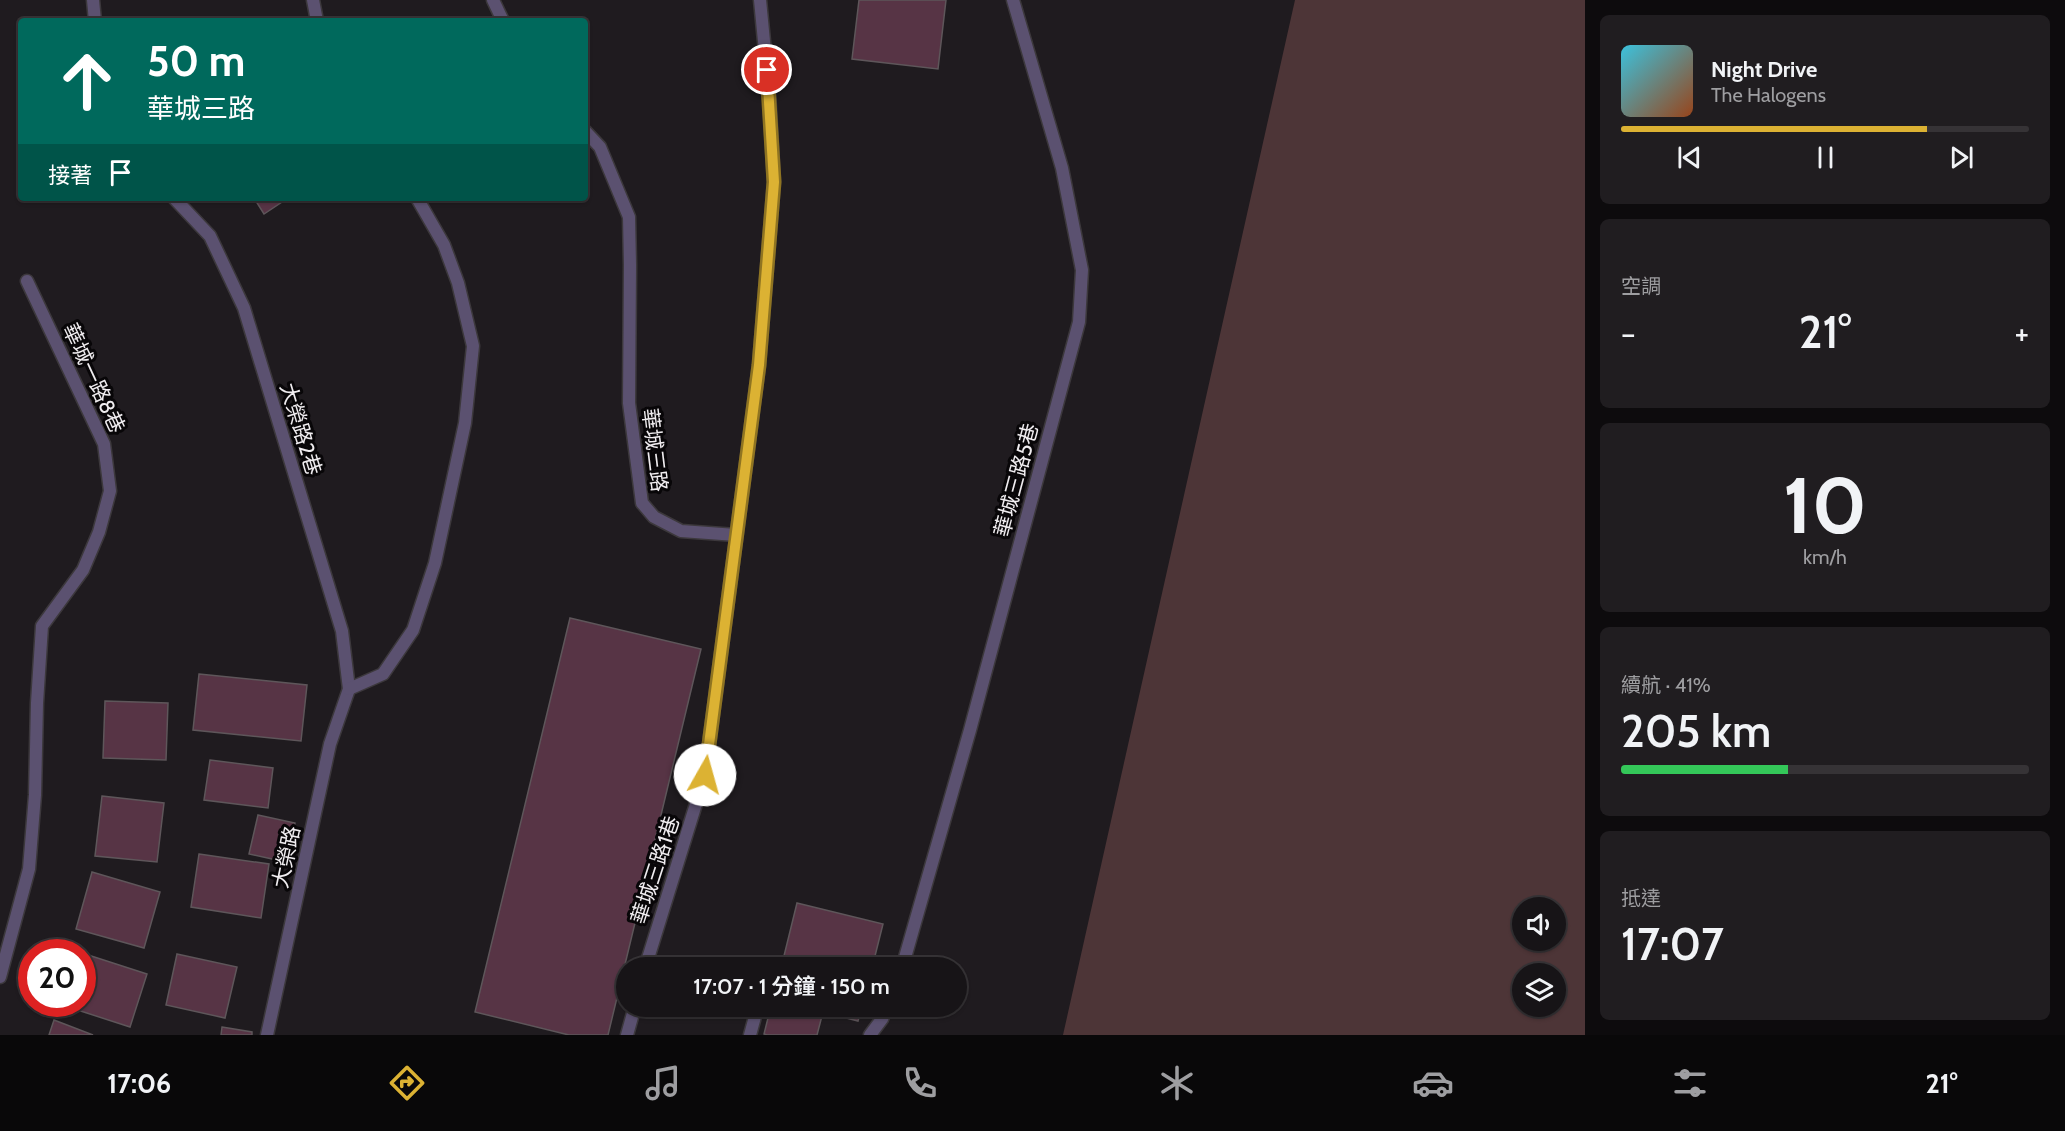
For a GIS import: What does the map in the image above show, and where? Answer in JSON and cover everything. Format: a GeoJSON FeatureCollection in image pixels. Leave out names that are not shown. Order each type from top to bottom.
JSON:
{"type":"FeatureCollection","features":[{"type":"Feature","properties":{"kind":"lane"},"geometry":{"type":"LineString","coordinates":[[93,0],[95,18]]}},
{"type":"Feature","properties":{"kind":"lane"},"geometry":{"type":"LineString","coordinates":[[313,0],[316,18]]}},
{"type":"Feature","properties":{"kind":"lane"},"geometry":{"type":"LineString","coordinates":[[493,0],[502,18]]}},
{"type":"Feature","properties":{"kind":"lane"},"geometry":{"type":"LineString","coordinates":[[736,535],[759,365],[774,182],[769,93],[760,0]]}},
{"type":"Feature","properties":{"kind":"lane","name":"華城三路5巷"},"geometry":{"type":"LineString","coordinates":[[905,957],[970,730],[1079,322],[1082,270],[1062,168],[1012,0]]}},
{"type":"Feature","properties":{"kind":"lane","name":"華城三路"},"geometry":{"type":"LineString","coordinates":[[588,134],[600,147],[628,217],[629,403],[642,503],[654,518],[681,531],[736,535]]}},
{"type":"Feature","properties":{"kind":"lane","name":"大榮路2巷"},"geometry":{"type":"LineString","coordinates":[[177,201],[210,236],[244,308],[342,631],[349,689]]}},
{"type":"Feature","properties":{"kind":"lane"},"geometry":{"type":"LineString","coordinates":[[349,689],[382,674],[413,630],[435,563],[465,423],[473,346],[458,283],[444,245],[419,201]]}},
{"type":"Feature","properties":{"kind":"lane","name":"華城一路8巷"},"geometry":{"type":"LineString","coordinates":[[0,977],[29,869],[35,795],[37,703],[42,626],[83,570],[99,532],[110,491],[104,444],[27,281]]}},
{"type":"Feature","properties":{"kind":"lane","name":"華城三路1巷"},"geometry":{"type":"LineString","coordinates":[[648,957],[705,775],[736,535]]}},
{"type":"Feature","properties":{"kind":"lane","name":"大榮路"},"geometry":{"type":"LineString","coordinates":[[267,1035],[330,744],[349,689]]}},
{"type":"Feature","properties":{"kind":"lane"},"geometry":{"type":"LineString","coordinates":[[627,1035],[632,1017]]}},
{"type":"Feature","properties":{"kind":"lane"},"geometry":{"type":"LineString","coordinates":[[750,1035],[755,1017]]}},
{"type":"Feature","properties":{"kind":"lane"},"geometry":{"type":"LineString","coordinates":[[870,1035],[883,1017]]}},
{"type":"Feature","properties":{"kind":"shaded area"},"geometry":{"type":"Polygon","coordinates":[[[1295,0],[1585,0],[1585,1035],[1063,1035],[1295,0]]]}},
{"type":"Feature","properties":{"kind":"building"},"geometry":{"type":"Polygon","coordinates":[[[859,0],[946,0],[938,69],[852,59],[859,0]]]}},
{"type":"Feature","properties":{"kind":"building"},"geometry":{"type":"Polygon","coordinates":[[[256,201],[284,201],[264,214],[256,201]]]}},
{"type":"Feature","properties":{"kind":"building"},"geometry":{"type":"Polygon","coordinates":[[[570,618],[701,649],[627,957],[616,957],[616,1002],[608,1035],[569,1035],[475,1012],[570,618]]]}},
{"type":"Feature","properties":{"kind":"building"},"geometry":{"type":"Polygon","coordinates":[[[199,674],[307,685],[301,741],[193,730],[199,674]]]}},
{"type":"Feature","properties":{"kind":"building"},"geometry":{"type":"Polygon","coordinates":[[[105,701],[168,703],[166,760],[103,758],[105,701]]]}},
{"type":"Feature","properties":{"kind":"building"},"geometry":{"type":"Polygon","coordinates":[[[210,760],[273,768],[268,808],[204,800],[210,760]]]}},
{"type":"Feature","properties":{"kind":"building"},"geometry":{"type":"Polygon","coordinates":[[[102,796],[164,803],[157,862],[95,856],[102,796]]]}},
{"type":"Feature","properties":{"kind":"building"},"geometry":{"type":"Polygon","coordinates":[[[258,815],[295,823],[286,862],[249,854],[258,815]]]}},
{"type":"Feature","properties":{"kind":"building"},"geometry":{"type":"Polygon","coordinates":[[[199,854],[269,864],[261,918],[191,907],[199,854]]]}},
{"type":"Feature","properties":{"kind":"building"},"geometry":{"type":"Polygon","coordinates":[[[92,872],[160,892],[144,948],[76,929],[92,872]]]}},
{"type":"Feature","properties":{"kind":"building"},"geometry":{"type":"Polygon","coordinates":[[[797,903],[883,924],[875,957],[784,957],[797,903]]]}},
{"type":"Feature","properties":{"kind":"building"},"geometry":{"type":"Polygon","coordinates":[[[177,954],[237,967],[225,1018],[166,1005],[177,954]]]}},
{"type":"Feature","properties":{"kind":"building"},"geometry":{"type":"Polygon","coordinates":[[[96,958],[147,974],[130,1027],[96,1016],[96,958]]]}},
{"type":"Feature","properties":{"kind":"building"},"geometry":{"type":"Polygon","coordinates":[[[768,1017],[822,1017],[817,1035],[764,1034],[768,1017]]]}},
{"type":"Feature","properties":{"kind":"building"},"geometry":{"type":"Polygon","coordinates":[[[842,1017],[859,1017],[858,1021],[842,1017]]]}},
{"type":"Feature","properties":{"kind":"building"},"geometry":{"type":"Polygon","coordinates":[[[54,1020],[93,1035],[49,1035],[54,1020]]]}},
{"type":"Feature","properties":{"kind":"building"},"geometry":{"type":"Polygon","coordinates":[[[222,1027],[252,1032],[252,1035],[221,1035],[222,1027]]]}},
{"type":"Feature","properties":{"kind":"route"},"geometry":{"type":"LineString","coordinates":[[705,775],[759,365],[774,182],[767,70]]}}]}
